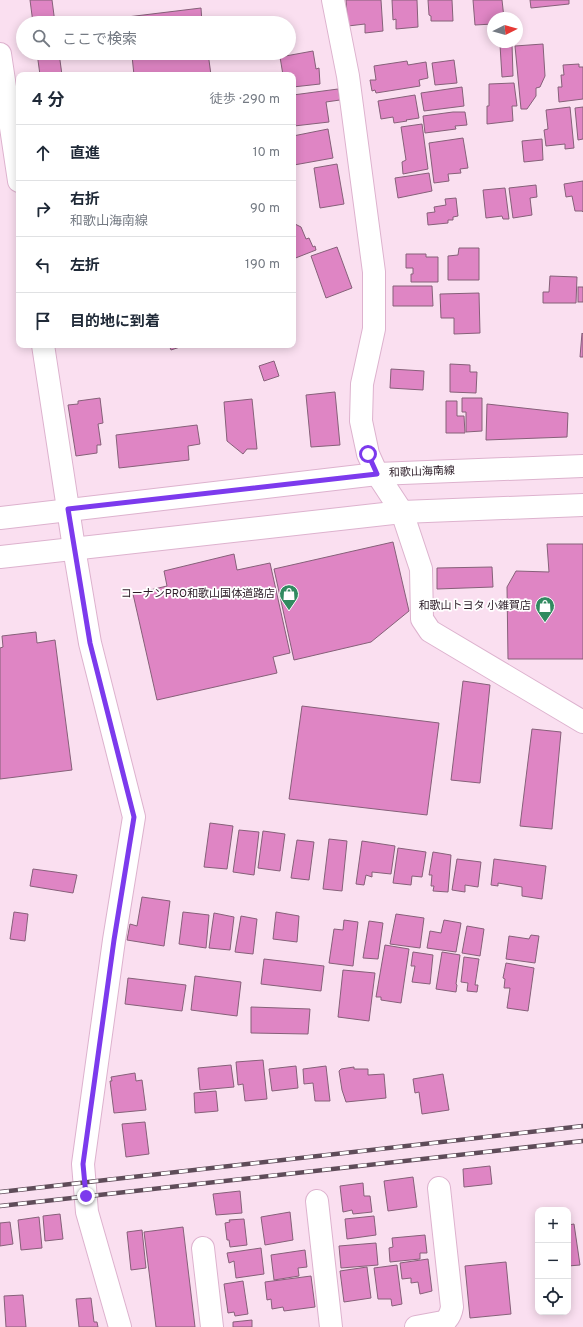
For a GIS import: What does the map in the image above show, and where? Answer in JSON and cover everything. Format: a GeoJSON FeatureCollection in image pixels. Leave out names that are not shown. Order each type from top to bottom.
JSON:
{"type":"FeatureCollection","features":[{"type":"Feature","properties":{"kind":"street"},"geometry":{"type":"LineString","coordinates":[[333,0],[348,76],[374,272],[374,329],[362,384],[361,421],[368,454],[377,474],[402,512],[421,569],[422,619],[430,631],[583,722]]}},
{"type":"Feature","properties":{"kind":"street"},"geometry":{"type":"LineString","coordinates":[[0,54],[16,161]]}},
{"type":"Feature","properties":{"kind":"street"},"geometry":{"type":"LineString","coordinates":[[44,348],[74,548],[90,643],[134,817],[114,940],[83,1164],[87,1212],[120,1327]]}},
{"type":"Feature","properties":{"kind":"street","name":"和歌山海南線"},"geometry":{"type":"LineString","coordinates":[[0,518],[377,474],[583,466]]}},
{"type":"Feature","properties":{"kind":"street"},"geometry":{"type":"LineString","coordinates":[[0,557],[402,512],[583,505]]}},
{"type":"Feature","properties":{"kind":"street"},"geometry":{"type":"LineString","coordinates":[[416,1327],[447,1320],[452,1307],[438,1188]]}},
{"type":"Feature","properties":{"kind":"street"},"geometry":{"type":"LineString","coordinates":[[317,1201],[331,1327]]}},
{"type":"Feature","properties":{"kind":"street"},"geometry":{"type":"LineString","coordinates":[[203,1248],[212,1327]]}},
{"type":"Feature","properties":{"kind":"building"},"geometry":{"type":"Polygon","coordinates":[[[30,0],[52,0],[54,16],[32,16],[30,0]]]}},
{"type":"Feature","properties":{"kind":"building"},"geometry":{"type":"Polygon","coordinates":[[[346,0],[381,0],[383,31],[365,33],[365,24],[348,26],[346,0]]]}},
{"type":"Feature","properties":{"kind":"building"},"geometry":{"type":"Polygon","coordinates":[[[392,0],[417,0],[418,27],[396,29],[396,19],[393,20],[392,0]]]}},
{"type":"Feature","properties":{"kind":"building"},"geometry":{"type":"Polygon","coordinates":[[[428,0],[452,0],[453,21],[431,21],[428,0]]]}},
{"type":"Feature","properties":{"kind":"building"},"geometry":{"type":"Polygon","coordinates":[[[473,0],[502,0],[503,12],[487,12],[487,24],[475,25],[473,0]]]}},
{"type":"Feature","properties":{"kind":"building"},"geometry":{"type":"Polygon","coordinates":[[[530,0],[569,0],[569,4],[531,8],[530,0]]]}},
{"type":"Feature","properties":{"kind":"building"},"geometry":{"type":"Polygon","coordinates":[[[201,8],[202,16],[135,16],[201,8]]]}},
{"type":"Feature","properties":{"kind":"building"},"geometry":{"type":"Polygon","coordinates":[[[543,44],[545,76],[540,87],[536,88],[536,96],[527,109],[521,109],[515,48],[523,48],[523,45],[543,44]]]}},
{"type":"Feature","properties":{"kind":"building"},"geometry":{"type":"Polygon","coordinates":[[[500,48],[512,48],[513,76],[502,77],[500,48]]]}},
{"type":"Feature","properties":{"kind":"building"},"geometry":{"type":"Polygon","coordinates":[[[313,51],[316,69],[319,68],[320,84],[296,87],[296,72],[282,72],[280,60],[296,60],[296,54],[313,51]]]}},
{"type":"Feature","properties":{"kind":"building"},"geometry":{"type":"Polygon","coordinates":[[[38,60],[60,60],[62,72],[40,72],[38,60]]]}},
{"type":"Feature","properties":{"kind":"building"},"geometry":{"type":"Polygon","coordinates":[[[132,60],[209,60],[211,72],[134,72],[132,60]]]}},
{"type":"Feature","properties":{"kind":"building"},"geometry":{"type":"Polygon","coordinates":[[[454,60],[457,83],[435,85],[432,63],[454,60]]]}},
{"type":"Feature","properties":{"kind":"building"},"geometry":{"type":"Polygon","coordinates":[[[407,61],[408,65],[426,62],[428,78],[419,80],[420,86],[376,93],[375,90],[372,91],[370,80],[376,80],[374,66],[407,61]]]}},
{"type":"Feature","properties":{"kind":"building"},"geometry":{"type":"Polygon","coordinates":[[[579,64],[579,67],[583,67],[583,99],[559,102],[558,87],[562,87],[561,75],[564,75],[563,65],[579,64]]]}},
{"type":"Feature","properties":{"kind":"building"},"geometry":{"type":"Polygon","coordinates":[[[514,83],[517,106],[512,106],[513,121],[487,124],[489,84],[514,83]]]}},
{"type":"Feature","properties":{"kind":"building"},"geometry":{"type":"Polygon","coordinates":[[[462,87],[464,106],[424,111],[421,93],[462,87]]]}},
{"type":"Feature","properties":{"kind":"building"},"geometry":{"type":"Polygon","coordinates":[[[338,89],[340,100],[326,102],[329,122],[296,126],[296,95],[338,89]]]}},
{"type":"Feature","properties":{"kind":"building"},"geometry":{"type":"Polygon","coordinates":[[[415,95],[419,118],[394,123],[393,117],[381,119],[378,101],[415,95]]]}},
{"type":"Feature","properties":{"kind":"building"},"geometry":{"type":"Polygon","coordinates":[[[570,107],[574,148],[565,149],[565,144],[546,146],[544,130],[548,129],[546,110],[570,107]]]}},
{"type":"Feature","properties":{"kind":"building"},"geometry":{"type":"Polygon","coordinates":[[[583,107],[583,139],[578,140],[575,108],[583,107]]]}},
{"type":"Feature","properties":{"kind":"building"},"geometry":{"type":"Polygon","coordinates":[[[465,112],[467,125],[455,126],[456,129],[425,133],[423,116],[465,112]]]}},
{"type":"Feature","properties":{"kind":"building"},"geometry":{"type":"Polygon","coordinates":[[[422,124],[428,169],[403,174],[402,162],[406,160],[401,127],[422,124]]]}},
{"type":"Feature","properties":{"kind":"building"},"geometry":{"type":"Polygon","coordinates":[[[328,129],[333,158],[296,165],[296,135],[328,129]]]}},
{"type":"Feature","properties":{"kind":"building"},"geometry":{"type":"Polygon","coordinates":[[[463,138],[468,168],[460,169],[461,173],[448,174],[449,181],[434,183],[429,143],[463,138]]]}},
{"type":"Feature","properties":{"kind":"building"},"geometry":{"type":"Polygon","coordinates":[[[542,139],[543,160],[524,162],[522,141],[542,139]]]}},
{"type":"Feature","properties":{"kind":"building"},"geometry":{"type":"Polygon","coordinates":[[[337,164],[344,204],[320,208],[314,168],[337,164]]]}},
{"type":"Feature","properties":{"kind":"building"},"geometry":{"type":"Polygon","coordinates":[[[429,173],[432,191],[398,198],[395,178],[429,173]]]}},
{"type":"Feature","properties":{"kind":"building"},"geometry":{"type":"Polygon","coordinates":[[[583,181],[583,212],[575,211],[572,196],[566,197],[564,184],[583,181]]]}},
{"type":"Feature","properties":{"kind":"building"},"geometry":{"type":"Polygon","coordinates":[[[536,185],[537,197],[530,198],[532,215],[513,218],[509,188],[536,185]]]}},
{"type":"Feature","properties":{"kind":"building"},"geometry":{"type":"Polygon","coordinates":[[[505,188],[509,219],[503,219],[502,216],[486,218],[483,190],[505,188]]]}},
{"type":"Feature","properties":{"kind":"building"},"geometry":{"type":"Polygon","coordinates":[[[456,198],[458,216],[453,217],[453,220],[448,220],[448,223],[428,225],[427,213],[435,212],[434,207],[446,205],[445,199],[456,198]]]}},
{"type":"Feature","properties":{"kind":"building"},"geometry":{"type":"Polygon","coordinates":[[[296,224],[301,227],[306,239],[309,238],[316,250],[296,258],[296,224]]]}},
{"type":"Feature","properties":{"kind":"building"},"geometry":{"type":"Polygon","coordinates":[[[337,247],[352,288],[326,298],[311,256],[337,247]]]}},
{"type":"Feature","properties":{"kind":"building"},"geometry":{"type":"Polygon","coordinates":[[[459,248],[479,248],[479,280],[448,280],[448,256],[458,255],[459,248]]]}},
{"type":"Feature","properties":{"kind":"building"},"geometry":{"type":"Polygon","coordinates":[[[406,254],[426,254],[426,257],[438,257],[438,282],[411,282],[413,268],[406,268],[406,254]]]}},
{"type":"Feature","properties":{"kind":"building"},"geometry":{"type":"Polygon","coordinates":[[[550,276],[577,277],[576,303],[543,303],[543,292],[549,292],[550,276]]]}},
{"type":"Feature","properties":{"kind":"building"},"geometry":{"type":"Polygon","coordinates":[[[393,286],[432,286],[433,306],[393,306],[393,286]]]}},
{"type":"Feature","properties":{"kind":"building"},"geometry":{"type":"Polygon","coordinates":[[[578,287],[583,287],[583,302],[578,302],[578,287]]]}},
{"type":"Feature","properties":{"kind":"building"},"geometry":{"type":"Polygon","coordinates":[[[479,293],[480,333],[454,334],[454,318],[441,318],[440,294],[479,293]]]}},
{"type":"Feature","properties":{"kind":"building"},"geometry":{"type":"Polygon","coordinates":[[[582,333],[583,357],[580,357],[582,333]]]}},
{"type":"Feature","properties":{"kind":"building"},"geometry":{"type":"Polygon","coordinates":[[[274,361],[279,376],[264,381],[259,366],[274,361]]]}},
{"type":"Feature","properties":{"kind":"building"},"geometry":{"type":"Polygon","coordinates":[[[450,364],[470,365],[470,372],[477,372],[476,393],[450,392],[450,364]]]}},
{"type":"Feature","properties":{"kind":"building"},"geometry":{"type":"Polygon","coordinates":[[[391,369],[424,371],[423,390],[390,388],[391,369]]]}},
{"type":"Feature","properties":{"kind":"building"},"geometry":{"type":"Polygon","coordinates":[[[335,392],[340,445],[311,447],[306,395],[335,392]]]}},
{"type":"Feature","properties":{"kind":"building"},"geometry":{"type":"Polygon","coordinates":[[[100,398],[103,423],[98,424],[101,445],[97,445],[97,453],[76,456],[68,405],[78,404],[78,401],[100,398]]]}},
{"type":"Feature","properties":{"kind":"building"},"geometry":{"type":"Polygon","coordinates":[[[462,398],[482,398],[482,431],[466,432],[466,412],[462,412],[462,398]]]}},
{"type":"Feature","properties":{"kind":"building"},"geometry":{"type":"Polygon","coordinates":[[[252,399],[257,449],[247,449],[243,454],[227,441],[224,402],[252,399]]]}},
{"type":"Feature","properties":{"kind":"building"},"geometry":{"type":"Polygon","coordinates":[[[446,401],[457,401],[457,416],[464,416],[465,433],[446,433],[446,401]]]}},
{"type":"Feature","properties":{"kind":"building"},"geometry":{"type":"Polygon","coordinates":[[[487,404],[568,413],[567,437],[486,440],[487,404]]]}},
{"type":"Feature","properties":{"kind":"building"},"geometry":{"type":"Polygon","coordinates":[[[197,425],[200,444],[188,446],[189,460],[119,468],[116,435],[197,425]]]}},
{"type":"Feature","properties":{"kind":"building"},"geometry":{"type":"Polygon","coordinates":[[[393,542],[409,611],[371,642],[294,660],[274,569],[393,542]]]}},
{"type":"Feature","properties":{"kind":"building","name":"和歌山トヨタ 小雑賀店"},"geometry":{"type":"Polygon","coordinates":[[[547,544],[583,544],[583,659],[508,659],[507,587],[516,571],[549,572],[547,544]]]}},
{"type":"Feature","properties":{"kind":"building"},"geometry":{"type":"Polygon","coordinates":[[[234,554],[237,570],[270,563],[290,653],[273,657],[277,673],[157,700],[133,594],[167,586],[164,571],[234,554]]]}},
{"type":"Feature","properties":{"kind":"building"},"geometry":{"type":"Polygon","coordinates":[[[492,567],[493,587],[437,589],[437,568],[492,567]]]}},
{"type":"Feature","properties":{"kind":"building"},"geometry":{"type":"Polygon","coordinates":[[[36,632],[37,643],[55,640],[72,770],[0,779],[0,648],[3,647],[2,636],[36,632]]]}},
{"type":"Feature","properties":{"kind":"building"},"geometry":{"type":"Polygon","coordinates":[[[463,681],[490,685],[480,783],[451,780],[463,681]]]}},
{"type":"Feature","properties":{"kind":"building"},"geometry":{"type":"Polygon","coordinates":[[[302,706],[439,723],[427,815],[289,799],[302,706]]]}},
{"type":"Feature","properties":{"kind":"building"},"geometry":{"type":"Polygon","coordinates":[[[532,729],[561,732],[552,829],[520,826],[532,729]]]}},
{"type":"Feature","properties":{"kind":"building"},"geometry":{"type":"Polygon","coordinates":[[[210,823],[233,826],[227,869],[204,867],[210,823]]]}},
{"type":"Feature","properties":{"kind":"building"},"geometry":{"type":"Polygon","coordinates":[[[239,830],[259,832],[254,875],[233,872],[239,830]]]}},
{"type":"Feature","properties":{"kind":"building"},"geometry":{"type":"Polygon","coordinates":[[[263,831],[285,834],[280,871],[258,868],[263,831]]]}},
{"type":"Feature","properties":{"kind":"building"},"geometry":{"type":"Polygon","coordinates":[[[329,839],[347,841],[342,891],[323,889],[329,839]]]}},
{"type":"Feature","properties":{"kind":"building"},"geometry":{"type":"Polygon","coordinates":[[[297,840],[314,842],[309,880],[291,878],[297,840]]]}},
{"type":"Feature","properties":{"kind":"building"},"geometry":{"type":"Polygon","coordinates":[[[362,841],[395,846],[391,874],[372,872],[372,877],[366,875],[364,885],[356,884],[362,841]]]}},
{"type":"Feature","properties":{"kind":"building"},"geometry":{"type":"Polygon","coordinates":[[[398,848],[426,852],[422,877],[412,876],[411,885],[393,883],[398,848]]]}},
{"type":"Feature","properties":{"kind":"building"},"geometry":{"type":"Polygon","coordinates":[[[433,852],[451,855],[448,892],[433,891],[434,886],[431,886],[432,875],[429,875],[433,852]]]}},
{"type":"Feature","properties":{"kind":"building"},"geometry":{"type":"Polygon","coordinates":[[[457,859],[481,862],[478,887],[465,885],[465,892],[452,890],[457,859]]]}},
{"type":"Feature","properties":{"kind":"building"},"geometry":{"type":"Polygon","coordinates":[[[494,859],[546,866],[542,899],[522,896],[522,887],[498,883],[498,886],[491,885],[494,859]]]}},
{"type":"Feature","properties":{"kind":"building"},"geometry":{"type":"Polygon","coordinates":[[[33,869],[77,875],[73,893],[30,886],[33,869]]]}},
{"type":"Feature","properties":{"kind":"building"},"geometry":{"type":"Polygon","coordinates":[[[142,897],[170,901],[164,946],[127,940],[130,924],[137,926],[142,897]]]}},
{"type":"Feature","properties":{"kind":"building"},"geometry":{"type":"Polygon","coordinates":[[[14,912],[28,914],[25,941],[10,939],[14,912]]]}},
{"type":"Feature","properties":{"kind":"building"},"geometry":{"type":"Polygon","coordinates":[[[183,912],[209,915],[206,948],[179,944],[183,912]]]}},
{"type":"Feature","properties":{"kind":"building"},"geometry":{"type":"Polygon","coordinates":[[[276,912],[299,916],[297,942],[273,939],[276,912]]]}},
{"type":"Feature","properties":{"kind":"building"},"geometry":{"type":"Polygon","coordinates":[[[214,913],[234,917],[230,950],[209,948],[214,913]]]}},
{"type":"Feature","properties":{"kind":"building"},"geometry":{"type":"Polygon","coordinates":[[[396,914],[424,918],[420,948],[390,944],[396,914]]]}},
{"type":"Feature","properties":{"kind":"building"},"geometry":{"type":"Polygon","coordinates":[[[241,916],[257,919],[253,954],[235,952],[241,916]]]}},
{"type":"Feature","properties":{"kind":"building"},"geometry":{"type":"Polygon","coordinates":[[[344,920],[358,922],[353,966],[329,963],[334,929],[343,930],[344,920]]]}},
{"type":"Feature","properties":{"kind":"building"},"geometry":{"type":"Polygon","coordinates":[[[444,920],[461,923],[456,952],[427,948],[430,931],[441,933],[444,920]]]}},
{"type":"Feature","properties":{"kind":"building"},"geometry":{"type":"Polygon","coordinates":[[[369,921],[383,923],[378,959],[363,958],[369,921]]]}},
{"type":"Feature","properties":{"kind":"building"},"geometry":{"type":"Polygon","coordinates":[[[467,926],[484,929],[480,956],[462,953],[467,926]]]}},
{"type":"Feature","properties":{"kind":"building"},"geometry":{"type":"Polygon","coordinates":[[[531,935],[539,936],[535,963],[506,959],[509,936],[529,939],[531,935]]]}},
{"type":"Feature","properties":{"kind":"building"},"geometry":{"type":"Polygon","coordinates":[[[385,945],[409,949],[401,1003],[381,1000],[381,997],[376,997],[385,945]]]}},
{"type":"Feature","properties":{"kind":"building"},"geometry":{"type":"Polygon","coordinates":[[[413,952],[433,955],[430,984],[412,982],[415,966],[411,966],[413,952]]]}},
{"type":"Feature","properties":{"kind":"building"},"geometry":{"type":"Polygon","coordinates":[[[442,952],[460,955],[456,992],[436,989],[442,952]]]}},
{"type":"Feature","properties":{"kind":"building"},"geometry":{"type":"Polygon","coordinates":[[[464,957],[479,959],[475,985],[478,985],[477,992],[467,991],[468,983],[461,982],[464,957]]]}},
{"type":"Feature","properties":{"kind":"building"},"geometry":{"type":"Polygon","coordinates":[[[264,959],[324,966],[321,991],[261,984],[264,959]]]}},
{"type":"Feature","properties":{"kind":"building"},"geometry":{"type":"Polygon","coordinates":[[[506,963],[534,968],[528,1011],[507,1008],[510,988],[504,988],[505,979],[503,978],[506,963]]]}},
{"type":"Feature","properties":{"kind":"building"},"geometry":{"type":"Polygon","coordinates":[[[343,970],[375,973],[369,1021],[338,1017],[343,970]]]}},
{"type":"Feature","properties":{"kind":"building"},"geometry":{"type":"Polygon","coordinates":[[[195,976],[241,982],[237,1016],[191,1010],[195,976]]]}},
{"type":"Feature","properties":{"kind":"building"},"geometry":{"type":"Polygon","coordinates":[[[128,978],[186,985],[182,1011],[125,1004],[128,978]]]}},
{"type":"Feature","properties":{"kind":"building"},"geometry":{"type":"Polygon","coordinates":[[[251,1007],[310,1009],[308,1034],[251,1033],[251,1007]]]}},
{"type":"Feature","properties":{"kind":"building"},"geometry":{"type":"Polygon","coordinates":[[[263,1060],[267,1099],[245,1101],[243,1084],[238,1085],[236,1062],[263,1060]]]}},
{"type":"Feature","properties":{"kind":"building"},"geometry":{"type":"Polygon","coordinates":[[[231,1065],[234,1087],[200,1090],[198,1068],[231,1065]]]}},
{"type":"Feature","properties":{"kind":"building"},"geometry":{"type":"Polygon","coordinates":[[[296,1066],[298,1088],[272,1091],[269,1069],[296,1066]]]}},
{"type":"Feature","properties":{"kind":"building"},"geometry":{"type":"Polygon","coordinates":[[[326,1066],[330,1101],[315,1101],[313,1083],[304,1084],[303,1069],[326,1066]]]}},
{"type":"Feature","properties":{"kind":"building"},"geometry":{"type":"Polygon","coordinates":[[[354,1067],[354,1069],[368,1069],[368,1075],[384,1074],[386,1098],[346,1102],[342,1090],[339,1071],[341,1069],[354,1067]]]}},
{"type":"Feature","properties":{"kind":"building"},"geometry":{"type":"Polygon","coordinates":[[[135,1073],[136,1081],[142,1080],[146,1110],[114,1113],[110,1081],[112,1081],[111,1077],[135,1073]]]}},
{"type":"Feature","properties":{"kind":"building"},"geometry":{"type":"Polygon","coordinates":[[[443,1074],[449,1110],[422,1114],[419,1092],[415,1093],[413,1079],[443,1074]]]}},
{"type":"Feature","properties":{"kind":"building"},"geometry":{"type":"Polygon","coordinates":[[[216,1091],[218,1111],[195,1113],[194,1093],[216,1091]]]}},
{"type":"Feature","properties":{"kind":"building"},"geometry":{"type":"Polygon","coordinates":[[[145,1122],[149,1154],[126,1157],[122,1124],[145,1122]]]}},
{"type":"Feature","properties":{"kind":"building"},"geometry":{"type":"Polygon","coordinates":[[[490,1166],[492,1184],[464,1187],[463,1169],[490,1166]]]}},
{"type":"Feature","properties":{"kind":"building"},"geometry":{"type":"Polygon","coordinates":[[[413,1177],[417,1207],[388,1211],[384,1181],[413,1177]]]}},
{"type":"Feature","properties":{"kind":"building"},"geometry":{"type":"Polygon","coordinates":[[[363,1183],[364,1196],[370,1196],[372,1212],[353,1214],[352,1210],[343,1212],[340,1186],[363,1183]]]}},
{"type":"Feature","properties":{"kind":"building"},"geometry":{"type":"Polygon","coordinates":[[[240,1191],[242,1213],[216,1215],[213,1194],[240,1191]]]}},
{"type":"Feature","properties":{"kind":"building"},"geometry":{"type":"Polygon","coordinates":[[[290,1212],[293,1240],[265,1245],[261,1217],[290,1212]]]}},
{"type":"Feature","properties":{"kind":"building"},"geometry":{"type":"Polygon","coordinates":[[[60,1214],[63,1239],[45,1241],[43,1216],[60,1214]]]}},
{"type":"Feature","properties":{"kind":"building"},"geometry":{"type":"Polygon","coordinates":[[[374,1216],[376,1235],[347,1239],[345,1219],[374,1216]]]}},
{"type":"Feature","properties":{"kind":"building"},"geometry":{"type":"Polygon","coordinates":[[[39,1217],[42,1248],[21,1250],[18,1220],[39,1217]]]}},
{"type":"Feature","properties":{"kind":"building"},"geometry":{"type":"Polygon","coordinates":[[[244,1219],[247,1245],[230,1247],[229,1240],[227,1240],[225,1223],[230,1222],[229,1220],[244,1219]]]}},
{"type":"Feature","properties":{"kind":"building"},"geometry":{"type":"Polygon","coordinates":[[[10,1222],[13,1244],[0,1246],[0,1223],[10,1222]]]}},
{"type":"Feature","properties":{"kind":"building"},"geometry":{"type":"Polygon","coordinates":[[[571,1224],[574,1224],[580,1265],[571,1266],[571,1224]]]}},
{"type":"Feature","properties":{"kind":"building"},"geometry":{"type":"Polygon","coordinates":[[[183,1227],[195,1327],[156,1327],[144,1232],[183,1227]]]}},
{"type":"Feature","properties":{"kind":"building"},"geometry":{"type":"Polygon","coordinates":[[[142,1230],[146,1268],[131,1270],[127,1232],[142,1230]]]}},
{"type":"Feature","properties":{"kind":"building"},"geometry":{"type":"Polygon","coordinates":[[[425,1235],[427,1253],[420,1253],[420,1259],[390,1262],[389,1248],[393,1247],[392,1238],[425,1235]]]}},
{"type":"Feature","properties":{"kind":"building"},"geometry":{"type":"Polygon","coordinates":[[[376,1243],[378,1265],[341,1268],[339,1246],[376,1243]]]}},
{"type":"Feature","properties":{"kind":"building"},"geometry":{"type":"Polygon","coordinates":[[[261,1248],[264,1274],[236,1278],[234,1261],[229,1263],[227,1253],[261,1248]]]}},
{"type":"Feature","properties":{"kind":"building"},"geometry":{"type":"Polygon","coordinates":[[[305,1250],[307,1267],[298,1268],[299,1276],[274,1280],[271,1255],[305,1250]]]}},
{"type":"Feature","properties":{"kind":"building"},"geometry":{"type":"Polygon","coordinates":[[[428,1259],[432,1291],[420,1294],[418,1282],[411,1283],[411,1278],[402,1279],[400,1263],[428,1259]]]}},
{"type":"Feature","properties":{"kind":"building"},"geometry":{"type":"Polygon","coordinates":[[[506,1262],[511,1314],[470,1318],[465,1266],[506,1262]]]}},
{"type":"Feature","properties":{"kind":"building"},"geometry":{"type":"Polygon","coordinates":[[[397,1265],[402,1304],[392,1306],[391,1299],[378,1299],[374,1268],[397,1265]]]}},
{"type":"Feature","properties":{"kind":"building"},"geometry":{"type":"Polygon","coordinates":[[[367,1267],[371,1298],[344,1302],[340,1271],[367,1267]]]}},
{"type":"Feature","properties":{"kind":"building"},"geometry":{"type":"Polygon","coordinates":[[[311,1276],[315,1307],[284,1311],[283,1307],[272,1309],[271,1299],[267,1300],[265,1282],[311,1276]]]}},
{"type":"Feature","properties":{"kind":"building"},"geometry":{"type":"Polygon","coordinates":[[[243,1281],[248,1314],[235,1316],[234,1312],[228,1313],[224,1284],[243,1281]]]}},
{"type":"Feature","properties":{"kind":"building"},"geometry":{"type":"Polygon","coordinates":[[[23,1295],[26,1327],[6,1327],[4,1296],[23,1295]]]}},
{"type":"Feature","properties":{"kind":"building"},"geometry":{"type":"Polygon","coordinates":[[[91,1298],[94,1322],[97,1322],[98,1327],[79,1327],[76,1299],[91,1298]]]}},
{"type":"Feature","properties":{"kind":"building"},"geometry":{"type":"Polygon","coordinates":[[[252,1320],[252,1327],[233,1327],[233,1322],[252,1320]]]}},
{"type":"Feature","properties":{"kind":"railway"},"geometry":{"type":"LineString","coordinates":[[0,1192],[583,1126]]}},
{"type":"Feature","properties":{"kind":"railway"},"geometry":{"type":"LineString","coordinates":[[0,1206],[583,1141]]}},
{"type":"Feature","properties":{"kind":"place","name":"コーナンPRO和歌山国体道路店"},"geometry":{"type":"Point","coordinates":[289,611]}},
{"type":"Feature","properties":{"kind":"place","name":"和歌山トヨタ 小雑賀店"},"geometry":{"type":"Point","coordinates":[545,623]}},
{"type":"Feature","properties":{"kind":"route"},"geometry":{"type":"LineString","coordinates":[[86,1196],[83,1164],[114,940],[134,817],[90,643],[68,509],[377,474],[368,454]]}}]}
